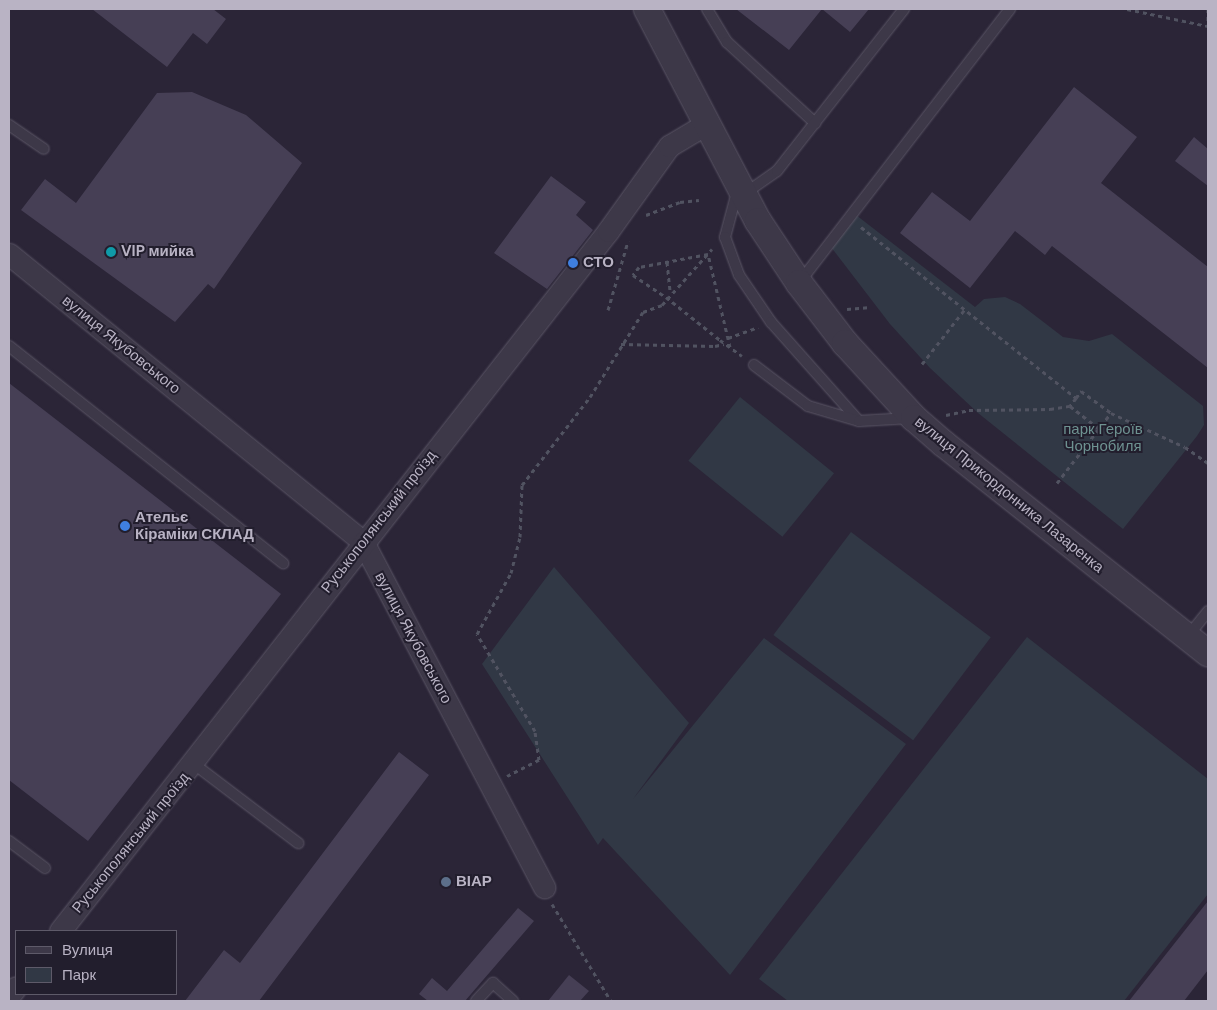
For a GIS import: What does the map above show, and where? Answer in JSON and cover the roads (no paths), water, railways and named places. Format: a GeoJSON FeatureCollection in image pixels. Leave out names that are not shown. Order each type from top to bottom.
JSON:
{"type":"FeatureCollection","features":[{"type":"Feature","properties":{"kind":"street","name":"вулиця Прикордонника Лазаренка"},"geometry":{"type":"LineString","coordinates":[[647,9],[740,190],[799,283],[845,343],[914,418],[1024,509],[1208,653]]}},
{"type":"Feature","properties":{"kind":"street","name":"Руськополянський проїзд"},"geometry":{"type":"LineString","coordinates":[[61,930],[194,764],[363,542],[608,231],[669,146],[706,124]]}},
{"type":"Feature","properties":{"kind":"street","name":"вулиця Якубовського"},"geometry":{"type":"LineString","coordinates":[[9,254],[363,542],[544,887]]}},
{"type":"Feature","properties":{"kind":"lane"},"geometry":{"type":"LineString","coordinates":[[707,9],[727,42],[815,123]]}},
{"type":"Feature","properties":{"kind":"lane"},"geometry":{"type":"LineString","coordinates":[[859,421],[771,322],[739,275],[725,236],[740,190],[771,178],[904,9]]}},
{"type":"Feature","properties":{"kind":"lane"},"geometry":{"type":"LineString","coordinates":[[799,283],[1010,9]]}},
{"type":"Feature","properties":{"kind":"lane"},"geometry":{"type":"LineString","coordinates":[[9,124],[44,150]]}},
{"type":"Feature","properties":{"kind":"lane"},"geometry":{"type":"LineString","coordinates":[[9,346],[283,563]]}},
{"type":"Feature","properties":{"kind":"lane"},"geometry":{"type":"LineString","coordinates":[[754,365],[808,406],[859,421],[914,418]]}},
{"type":"Feature","properties":{"kind":"lane"},"geometry":{"type":"LineString","coordinates":[[1187,637],[1208,611]]}},
{"type":"Feature","properties":{"kind":"lane"},"geometry":{"type":"LineString","coordinates":[[194,764],[298,843]]}},
{"type":"Feature","properties":{"kind":"lane"},"geometry":{"type":"LineString","coordinates":[[9,841],[45,868]]}},
{"type":"Feature","properties":{"kind":"lane"},"geometry":{"type":"LineString","coordinates":[[476,1001],[492,983],[513,1001]]}},
{"type":"Feature","properties":{"kind":"place","name":"VIP мийка"},"geometry":{"type":"Point","coordinates":[111,252]}},
{"type":"Feature","properties":{"kind":"place","name":"СТО"},"geometry":{"type":"Point","coordinates":[573,263]}},
{"type":"Feature","properties":{"kind":"place","name":"Ательє Кіраміки СКЛАД"},"geometry":{"type":"Point","coordinates":[125,526]}},
{"type":"Feature","properties":{"kind":"place","name":"ВІАР"},"geometry":{"type":"Point","coordinates":[446,882]}},
{"type":"Feature","properties":{"kind":"park label","name":"парк Героїв Чорнобиля"},"geometry":{"type":"Point","coordinates":[1103,438]}}]}
